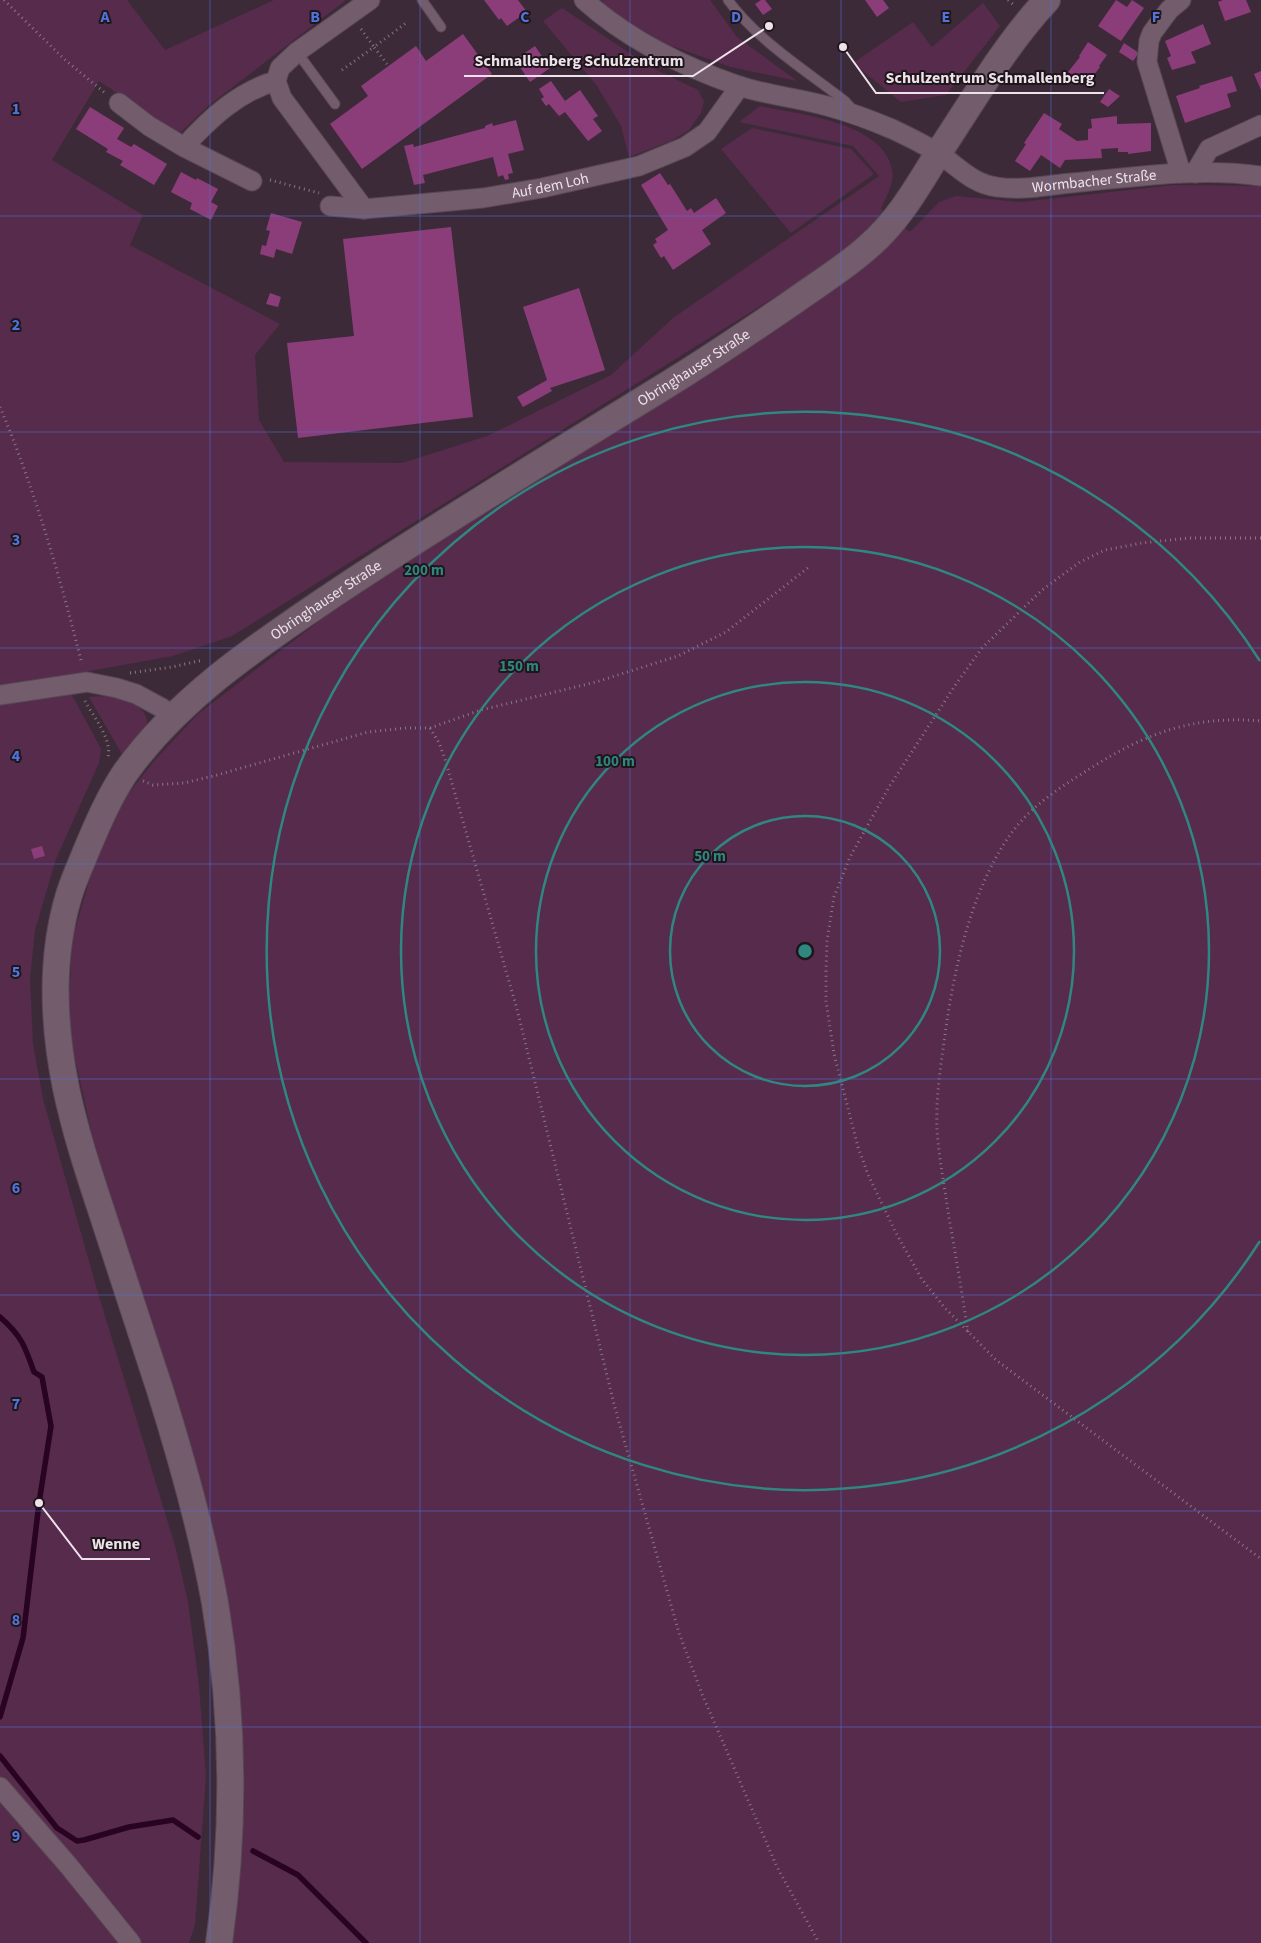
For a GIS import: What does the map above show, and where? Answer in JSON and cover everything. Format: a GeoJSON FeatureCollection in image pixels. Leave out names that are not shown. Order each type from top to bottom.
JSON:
{"type":"FeatureCollection","features":[{"type":"Feature","properties":{"kind":"street"},"geometry":{"type":"LineString","coordinates":[[364,209],[282,98],[276,81],[280,68],[297,52],[370,0]]}},
{"type":"Feature","properties":{"kind":"street"},"geometry":{"type":"LineString","coordinates":[[584,0],[621,29],[658,51],[740,86],[827,106],[857,115],[893,130],[938,154]]}},
{"type":"Feature","properties":{"kind":"street","name":"Obringhauser Straße"},"geometry":{"type":"LineString","coordinates":[[219,1943],[231,1803],[228,1711],[215,1607],[205,1555],[176,1440],[84,1157],[67,1095],[58,1042],[56,964],[69,894],[108,802],[116,768],[200,692],[255,647],[387,559],[714,356],[843,267],[868,247],[893,223],[913,196],[938,154],[1016,38],[1047,0]]}},
{"type":"Feature","properties":{"kind":"street"},"geometry":{"type":"LineString","coordinates":[[1181,0],[1169,10],[1152,33],[1147,62],[1188,173],[1209,149],[1261,126]]}},
{"type":"Feature","properties":{"kind":"street"},"geometry":{"type":"LineString","coordinates":[[184,148],[199,130],[221,110],[262,85],[276,81]]}},
{"type":"Feature","properties":{"kind":"street","name":"Auf dem Loh"},"geometry":{"type":"LineString","coordinates":[[333,206],[364,209],[483,198],[542,188],[639,166],[685,147],[707,132],[740,86]]}},
{"type":"Feature","properties":{"kind":"street"},"geometry":{"type":"LineString","coordinates":[[119,102],[149,126],[184,148],[252,181]]}},
{"type":"Feature","properties":{"kind":"street","name":"Wormbacher Straße"},"geometry":{"type":"LineString","coordinates":[[938,154],[971,179],[996,187],[1031,187],[1188,173],[1240,173],[1261,176]]}},
{"type":"Feature","properties":{"kind":"street"},"geometry":{"type":"LineString","coordinates":[[0,695],[81,683],[117,688],[136,694],[162,708],[173,717]]}},
{"type":"Feature","properties":{"kind":"street"},"geometry":{"type":"LineString","coordinates":[[0,1787],[56,1851],[131,1943]]}},
{"type":"Feature","properties":{"kind":"lane"},"geometry":{"type":"LineString","coordinates":[[422,0],[441,27]]}},
{"type":"Feature","properties":{"kind":"lane"},"geometry":{"type":"LineString","coordinates":[[728,0],[770,43],[845,101],[857,115]]}},
{"type":"Feature","properties":{"kind":"lane"},"geometry":{"type":"LineString","coordinates":[[297,52],[335,104]]}},
{"type":"Feature","properties":{"kind":"path"},"geometry":{"type":"LineString","coordinates":[[4,0],[89,81]]}},
{"type":"Feature","properties":{"kind":"path"},"geometry":{"type":"LineString","coordinates":[[342,70],[406,24]]}},
{"type":"Feature","properties":{"kind":"path"},"geometry":{"type":"LineString","coordinates":[[374,47],[387,64]]}},
{"type":"Feature","properties":{"kind":"path"},"geometry":{"type":"LineString","coordinates":[[252,181],[267,179],[329,196],[333,206]]}},
{"type":"Feature","properties":{"kind":"path"},"geometry":{"type":"LineString","coordinates":[[0,407],[31,490],[62,586],[81,683],[116,768],[153,785],[184,783],[217,776],[368,732],[406,728],[430,728],[481,710],[596,682],[678,656],[726,632],[809,567]]}},
{"type":"Feature","properties":{"kind":"path"},"geometry":{"type":"LineString","coordinates":[[1261,538],[1189,538],[1142,543],[1105,550],[1080,562],[1042,590],[982,648],[956,684],[889,787],[850,857],[834,897],[826,941],[826,1001],[834,1054],[858,1147],[869,1177],[890,1222],[921,1278],[968,1333],[996,1360],[1261,1559]]}},
{"type":"Feature","properties":{"kind":"path"},"geometry":{"type":"LineString","coordinates":[[968,1333],[942,1171],[937,1129],[938,1086],[947,1019],[959,960],[976,900],[992,864],[1014,829],[1050,795],[1127,747],[1168,729],[1191,723],[1215,720],[1261,721]]}},
{"type":"Feature","properties":{"kind":"path"},"geometry":{"type":"LineString","coordinates":[[430,728],[439,743],[445,759],[517,1009],[615,1408],[679,1633],[702,1694],[777,1867],[819,1943]]}},
{"type":"Feature","properties":{"kind":"shaded area"},"geometry":{"type":"Polygon","coordinates":[[[0,0],[127,0],[165,50],[274,0],[346,0],[208,106],[179,134],[99,81],[52,160],[143,215],[130,245],[280,324],[255,355],[259,420],[284,462],[402,463],[487,436],[611,375],[673,318],[879,176],[853,146],[739,122],[760,106],[837,123],[873,140],[885,153],[893,174],[890,189],[881,209],[910,232],[939,202],[956,196],[1021,202],[1174,185],[1261,186],[1261,1943],[232,1943],[240,1873],[242,1767],[148,1319],[92,1135],[68,1026],[72,940],[95,861],[124,799],[154,761],[198,714],[365,586],[778,295],[232,636],[173,656],[0,687],[0,0]]]}},
{"type":"Feature","properties":{"kind":"shaded area"},"geometry":{"type":"Polygon","coordinates":[[[602,0],[710,0],[737,37],[797,81],[731,67],[666,44],[607,9],[602,0]]]}},
{"type":"Feature","properties":{"kind":"shaded area"},"geometry":{"type":"Polygon","coordinates":[[[983,3],[1000,26],[946,95],[901,102],[853,63],[913,22],[932,47],[983,3]]]}},
{"type":"Feature","properties":{"kind":"shaded area"},"geometry":{"type":"Polygon","coordinates":[[[562,8],[649,66],[698,90],[704,101],[701,113],[689,130],[671,141],[629,157],[621,126],[597,86],[543,21],[562,8]]]}},
{"type":"Feature","properties":{"kind":"shaded area"},"geometry":{"type":"Polygon","coordinates":[[[752,128],[851,149],[874,174],[791,233],[721,149],[752,128]]]}},
{"type":"Feature","properties":{"kind":"shaded area"},"geometry":{"type":"Polygon","coordinates":[[[71,693],[101,749],[99,763],[56,859],[35,930],[30,978],[33,1044],[43,1099],[98,1293],[176,1549],[188,1602],[199,1685],[206,1776],[195,1925],[189,1943],[0,1943],[0,705],[71,693]]]}},
{"type":"Feature","properties":{"kind":"shaded area"},"geometry":{"type":"Polygon","coordinates":[[[106,696],[120,699],[136,706],[146,716],[145,731],[123,756],[89,697],[106,696]]]}},
{"type":"Feature","properties":{"kind":"building"},"geometry":{"type":"Polygon","coordinates":[[[484,0],[518,0],[527,12],[507,26],[501,18],[499,20],[484,0]]]}},
{"type":"Feature","properties":{"kind":"building"},"geometry":{"type":"Polygon","coordinates":[[[765,0],[772,9],[763,15],[755,4],[765,0]]]}},
{"type":"Feature","properties":{"kind":"building"},"geometry":{"type":"Polygon","coordinates":[[[865,0],[883,0],[889,8],[877,17],[865,0]]]}},
{"type":"Feature","properties":{"kind":"building"},"geometry":{"type":"Polygon","coordinates":[[[1116,0],[1127,7],[1132,0],[1144,8],[1121,41],[1098,26],[1116,0]]]}},
{"type":"Feature","properties":{"kind":"building"},"geometry":{"type":"Polygon","coordinates":[[[1223,0],[1246,0],[1251,12],[1225,21],[1218,2],[1223,0]]]}},
{"type":"Feature","properties":{"kind":"building"},"geometry":{"type":"Polygon","coordinates":[[[1203,24],[1211,44],[1191,52],[1196,63],[1172,70],[1167,58],[1171,56],[1165,41],[1203,24]]]}},
{"type":"Feature","properties":{"kind":"building"},"geometry":{"type":"Polygon","coordinates":[[[463,34],[492,74],[362,169],[330,124],[368,96],[361,86],[416,46],[426,61],[463,34]]]}},
{"type":"Feature","properties":{"kind":"building"},"geometry":{"type":"Polygon","coordinates":[[[1088,42],[1107,55],[1087,84],[1068,72],[1080,57],[1088,42]]]}},
{"type":"Feature","properties":{"kind":"building"},"geometry":{"type":"Polygon","coordinates":[[[1124,43],[1139,53],[1133,61],[1119,52],[1124,43]]]}},
{"type":"Feature","properties":{"kind":"building"},"geometry":{"type":"Polygon","coordinates":[[[535,46],[550,68],[530,82],[515,60],[535,46]]]}},
{"type":"Feature","properties":{"kind":"building"},"geometry":{"type":"Polygon","coordinates":[[[1261,71],[1261,90],[1254,74],[1261,71]]]}},
{"type":"Feature","properties":{"kind":"building"},"geometry":{"type":"Polygon","coordinates":[[[1232,76],[1237,91],[1227,94],[1231,107],[1185,123],[1176,96],[1200,88],[1199,86],[1232,76]]]}},
{"type":"Feature","properties":{"kind":"building"},"geometry":{"type":"Polygon","coordinates":[[[551,81],[565,101],[580,90],[598,116],[593,119],[602,131],[588,141],[565,112],[559,116],[549,104],[546,106],[541,99],[544,97],[539,89],[551,81]]]}},
{"type":"Feature","properties":{"kind":"building"},"geometry":{"type":"Polygon","coordinates":[[[1109,89],[1120,96],[1108,107],[1100,102],[1109,89]]]}},
{"type":"Feature","properties":{"kind":"building"},"geometry":{"type":"Polygon","coordinates":[[[90,107],[124,128],[117,139],[131,147],[134,144],[167,164],[154,185],[120,165],[123,161],[106,152],[108,149],[76,129],[90,107]]]}},
{"type":"Feature","properties":{"kind":"building"},"geometry":{"type":"Polygon","coordinates":[[[1044,113],[1062,124],[1059,129],[1077,141],[1088,140],[1088,129],[1092,128],[1091,119],[1117,116],[1117,124],[1151,123],[1151,151],[1128,154],[1128,152],[1118,152],[1118,148],[1101,149],[1102,158],[1065,160],[1060,168],[1041,155],[1030,171],[1015,161],[1026,144],[1024,143],[1044,113]]]}},
{"type":"Feature","properties":{"kind":"building"},"geometry":{"type":"Polygon","coordinates":[[[516,120],[524,150],[508,154],[513,173],[508,174],[509,179],[505,180],[503,175],[498,177],[493,157],[423,175],[425,183],[414,185],[404,146],[413,144],[414,147],[485,128],[485,126],[492,123],[493,126],[516,120]]]}},
{"type":"Feature","properties":{"kind":"building"},"geometry":{"type":"Polygon","coordinates":[[[181,172],[218,189],[211,202],[218,206],[211,220],[190,209],[192,203],[171,192],[181,172]]]}},
{"type":"Feature","properties":{"kind":"building"},"geometry":{"type":"Polygon","coordinates":[[[660,173],[668,185],[670,184],[687,211],[691,208],[694,213],[716,198],[726,213],[702,230],[711,244],[673,270],[664,256],[661,258],[653,245],[657,242],[655,239],[668,230],[641,185],[660,173]]]}},
{"type":"Feature","properties":{"kind":"building"},"geometry":{"type":"Polygon","coordinates":[[[271,213],[302,222],[292,254],[276,249],[274,258],[260,254],[262,245],[266,246],[270,231],[266,230],[271,213]]]}},
{"type":"Feature","properties":{"kind":"building"},"geometry":{"type":"Polygon","coordinates":[[[451,227],[473,417],[298,438],[287,343],[354,336],[343,239],[451,227]]]}},
{"type":"Feature","properties":{"kind":"building"},"geometry":{"type":"Polygon","coordinates":[[[579,288],[605,370],[550,388],[552,391],[523,407],[517,397],[547,380],[523,307],[579,288]]]}},
{"type":"Feature","properties":{"kind":"building"},"geometry":{"type":"Polygon","coordinates":[[[270,293],[281,297],[278,307],[266,304],[270,293]]]}},
{"type":"Feature","properties":{"kind":"building"},"geometry":{"type":"Polygon","coordinates":[[[42,846],[45,856],[34,859],[31,849],[42,846]]]}},
{"type":"Feature","properties":{"kind":"waterway"},"geometry":{"type":"LineString","coordinates":[[0,1317],[18,1335],[34,1372],[42,1377],[51,1426],[39,1503],[23,1638],[0,1717]]}},
{"type":"Feature","properties":{"kind":"waterway"},"geometry":{"type":"LineString","coordinates":[[0,1756],[57,1828],[77,1841],[129,1827],[173,1820],[198,1837]]}},
{"type":"Feature","properties":{"kind":"waterway"},"geometry":{"type":"LineString","coordinates":[[253,1851],[298,1875],[366,1943]]}},
{"type":"Feature","properties":{"kind":"place","name":"Schmallenberg Schulzentrum"},"geometry":{"type":"Point","coordinates":[769,26]}},
{"type":"Feature","properties":{"kind":"place","name":"Schulzentrum Schmallenberg"},"geometry":{"type":"Point","coordinates":[843,47]}},
{"type":"Feature","properties":{"kind":"place","name":"Wenne"},"geometry":{"type":"Point","coordinates":[39,1503]}}]}
